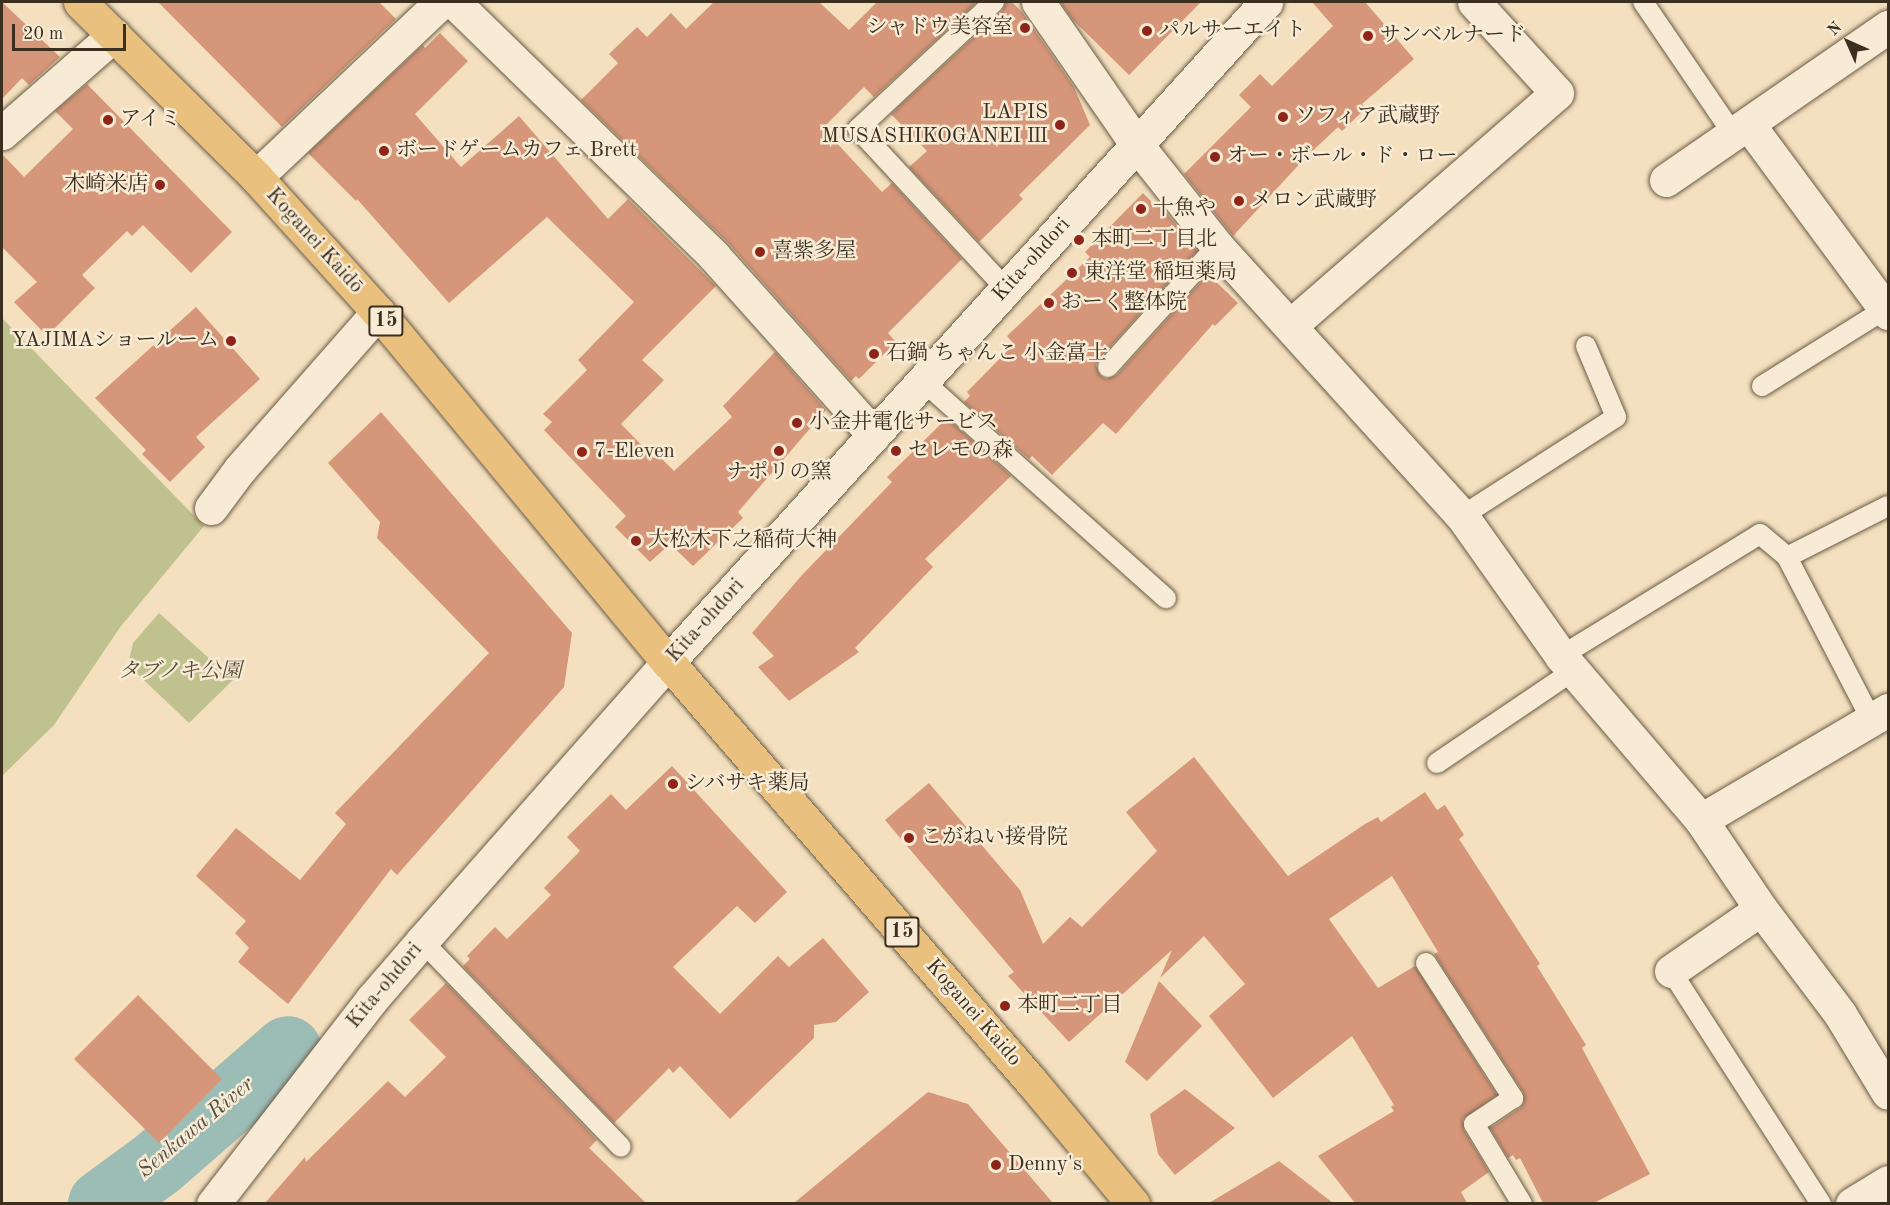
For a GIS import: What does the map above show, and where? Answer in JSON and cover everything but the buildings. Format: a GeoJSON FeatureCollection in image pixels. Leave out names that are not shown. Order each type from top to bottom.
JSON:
{"type":"FeatureCollection","features":[{"type":"Feature","properties":{"kind":"main road","name":"Koganei Kaidō"},"geometry":{"type":"LineString","coordinates":[[80,2],[256,177],[378,312],[668,662]]}},
{"type":"Feature","properties":{"kind":"main road","name":"Koganei Kaido"},"geometry":{"type":"LineString","coordinates":[[668,662],[1031,1081],[1133,1203]]}},
{"type":"Feature","properties":{"kind":"street"},"geometry":{"type":"LineString","coordinates":[[256,177],[441,2]]}},
{"type":"Feature","properties":{"kind":"street"},"geometry":{"type":"LineString","coordinates":[[454,2],[714,256],[874,435]]}},
{"type":"Feature","properties":{"kind":"street"},"geometry":{"type":"LineString","coordinates":[[1038,2],[1137,145],[1217,246],[1462,516],[1567,664],[1701,820],[1761,909],[1840,1014],[1888,1092]]}},
{"type":"Feature","properties":{"kind":"street","name":"Kita-ohdori"},"geometry":{"type":"LineString","coordinates":[[213,1203],[372,999],[422,941],[668,662],[1266,2]]}},
{"type":"Feature","properties":{"kind":"street"},"geometry":{"type":"LineString","coordinates":[[1290,326],[1557,93],[1474,2]]}},
{"type":"Feature","properties":{"kind":"street"},"geometry":{"type":"LineString","coordinates":[[1666,180],[1888,27]]}},
{"type":"Feature","properties":{"kind":"street"},"geometry":{"type":"LineString","coordinates":[[2,133],[114,35]]}},
{"type":"Feature","properties":{"kind":"street"},"geometry":{"type":"LineString","coordinates":[[1741,129],[1887,311]]}},
{"type":"Feature","properties":{"kind":"street"},"geometry":{"type":"LineString","coordinates":[[211,508],[240,469],[378,312]]}},
{"type":"Feature","properties":{"kind":"street"},"geometry":{"type":"LineString","coordinates":[[1701,820],[1880,715]]}},
{"type":"Feature","properties":{"kind":"street"},"geometry":{"type":"LineString","coordinates":[[1671,971],[1761,909]]}},
{"type":"Feature","properties":{"kind":"street"},"geometry":{"type":"LineString","coordinates":[[1852,1203],[1888,1182]]}},
{"type":"Feature","properties":{"kind":"lane"},"geometry":{"type":"LineString","coordinates":[[994,2],[858,129],[1006,289]]}},
{"type":"Feature","properties":{"kind":"lane"},"geometry":{"type":"LineString","coordinates":[[1643,2],[1741,129]]}},
{"type":"Feature","properties":{"kind":"lane"},"geometry":{"type":"LineString","coordinates":[[1108,367],[1217,246]]}},
{"type":"Feature","properties":{"kind":"lane"},"geometry":{"type":"LineString","coordinates":[[1762,386],[1887,311]]}},
{"type":"Feature","properties":{"kind":"lane"},"geometry":{"type":"LineString","coordinates":[[1462,516],[1616,417],[1586,346]]}},
{"type":"Feature","properties":{"kind":"lane"},"geometry":{"type":"LineString","coordinates":[[923,381],[1166,598]]}},
{"type":"Feature","properties":{"kind":"lane"},"geometry":{"type":"LineString","coordinates":[[1787,557],[1888,506]]}},
{"type":"Feature","properties":{"kind":"lane"},"geometry":{"type":"LineString","coordinates":[[1437,763],[1567,664],[1760,534],[1787,557],[1880,715]]}},
{"type":"Feature","properties":{"kind":"lane"},"geometry":{"type":"LineString","coordinates":[[422,941],[621,1147]]}},
{"type":"Feature","properties":{"kind":"lane"},"geometry":{"type":"LineString","coordinates":[[1426,963],[1513,1098],[1474,1124],[1522,1203]]}},
{"type":"Feature","properties":{"kind":"lane"},"geometry":{"type":"LineString","coordinates":[[1671,971],[1821,1203]]}},
{"type":"Feature","properties":{"kind":"green space"},"geometry":{"type":"Polygon","coordinates":[[[2,318],[204,526],[121,626],[54,725],[2,776],[2,318]]]}},
{"type":"Feature","properties":{"kind":"green space","name":"タブノキ公園"},"geometry":{"type":"Polygon","coordinates":[[[159,613],[233,680],[189,723],[128,665],[133,643],[159,613]]]}},
{"type":"Feature","properties":{"kind":"waterway","name":"Senkawa River"},"geometry":{"type":"LineString","coordinates":[[102,1204],[158,1163],[288,1050]]}},
{"type":"Feature","properties":{"kind":"place","name":"シャドウ美容室"},"geometry":{"type":"Point","coordinates":[1025,28]}},
{"type":"Feature","properties":{"kind":"place","name":"パルサーエイト"},"geometry":{"type":"Point","coordinates":[1147,31]}},
{"type":"Feature","properties":{"kind":"place","name":"サンベルナード"},"geometry":{"type":"Point","coordinates":[1368,36]}},
{"type":"Feature","properties":{"kind":"place","name":"ソフィア武蔵野"},"geometry":{"type":"Point","coordinates":[1283,117]}},
{"type":"Feature","properties":{"kind":"place","name":"アイミ"},"geometry":{"type":"Point","coordinates":[108,120]}},
{"type":"Feature","properties":{"kind":"place","name":"LAPIS MUSASHIKOGANEI Ⅲ"},"geometry":{"type":"Point","coordinates":[1060,125]}},
{"type":"Feature","properties":{"kind":"place","name":"ボードゲームカフェ Brett"},"geometry":{"type":"Point","coordinates":[384,151]}},
{"type":"Feature","properties":{"kind":"place","name":"オー・ボール・ド・ロー"},"geometry":{"type":"Point","coordinates":[1215,157]}},
{"type":"Feature","properties":{"kind":"place","name":"木崎米店"},"geometry":{"type":"Point","coordinates":[160,185]}},
{"type":"Feature","properties":{"kind":"place","name":"メロン武蔵野"},"geometry":{"type":"Point","coordinates":[1239,201]}},
{"type":"Feature","properties":{"kind":"place","name":"十魚や"},"geometry":{"type":"Point","coordinates":[1141,209]}},
{"type":"Feature","properties":{"kind":"place","name":"本町二丁目北"},"geometry":{"type":"Point","coordinates":[1079,240]}},
{"type":"Feature","properties":{"kind":"place","name":"喜紫多屋"},"geometry":{"type":"Point","coordinates":[760,252]}},
{"type":"Feature","properties":{"kind":"place","name":"東洋堂 稲垣薬局"},"geometry":{"type":"Point","coordinates":[1072,273]}},
{"type":"Feature","properties":{"kind":"place","name":"おーく整体院"},"geometry":{"type":"Point","coordinates":[1049,303]}},
{"type":"Feature","properties":{"kind":"place","name":"YAJIMAショールーム"},"geometry":{"type":"Point","coordinates":[231,341]}},
{"type":"Feature","properties":{"kind":"place","name":"石鍋 ちゃんこ 小金富士"},"geometry":{"type":"Point","coordinates":[874,354]}},
{"type":"Feature","properties":{"kind":"place","name":"小金井電化サービス"},"geometry":{"type":"Point","coordinates":[797,423]}},
{"type":"Feature","properties":{"kind":"place","name":"ナポリの窯"},"geometry":{"type":"Point","coordinates":[779,451]}},
{"type":"Feature","properties":{"kind":"place","name":"セレモの森"},"geometry":{"type":"Point","coordinates":[896,451]}},
{"type":"Feature","properties":{"kind":"place","name":"7-Eleven"},"geometry":{"type":"Point","coordinates":[582,452]}},
{"type":"Feature","properties":{"kind":"place","name":"大松木下之稲荷大神"},"geometry":{"type":"Point","coordinates":[636,541]}},
{"type":"Feature","properties":{"kind":"place","name":"シバサキ薬局"},"geometry":{"type":"Point","coordinates":[673,784]}},
{"type":"Feature","properties":{"kind":"place","name":"こがねい接骨院"},"geometry":{"type":"Point","coordinates":[909,838]}},
{"type":"Feature","properties":{"kind":"place","name":"本町二丁目"},"geometry":{"type":"Point","coordinates":[1005,1006]}},
{"type":"Feature","properties":{"kind":"place","name":"Denny's"},"geometry":{"type":"Point","coordinates":[996,1165]}}]}
